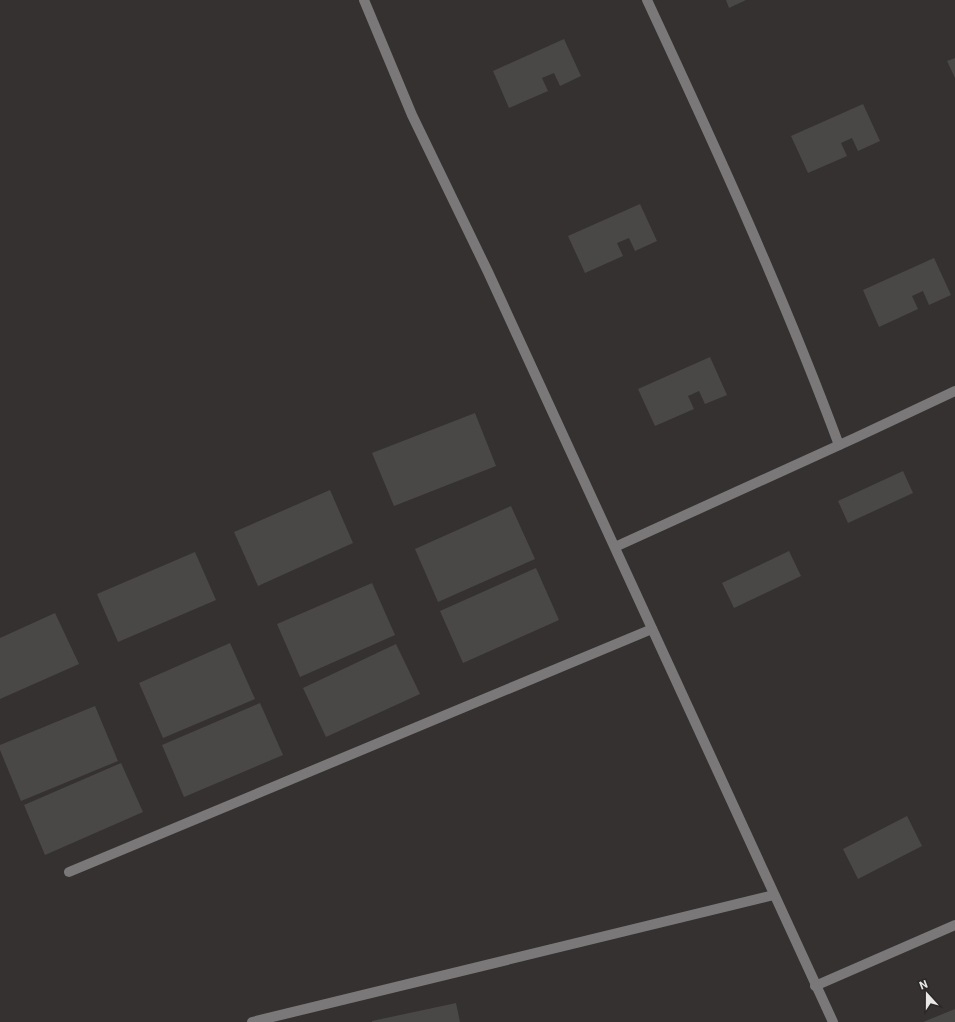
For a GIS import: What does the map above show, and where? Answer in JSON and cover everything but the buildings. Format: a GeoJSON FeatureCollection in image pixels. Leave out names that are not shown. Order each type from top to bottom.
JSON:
{"type":"FeatureCollection","features":[{"type":"Feature","properties":{"kind":"street"},"geometry":{"type":"LineString","coordinates":[[364,0],[412,115],[488,272],[815,986],[833,1022]]}},
{"type":"Feature","properties":{"kind":"street"},"geometry":{"type":"LineString","coordinates":[[647,0],[736,196],[812,372],[839,445]]}},
{"type":"Feature","properties":{"kind":"street"},"geometry":{"type":"LineString","coordinates":[[615,547],[955,391]]}},
{"type":"Feature","properties":{"kind":"street"},"geometry":{"type":"LineString","coordinates":[[69,872],[652,629]]}},
{"type":"Feature","properties":{"kind":"street"},"geometry":{"type":"LineString","coordinates":[[252,1022],[774,895]]}},
{"type":"Feature","properties":{"kind":"street"},"geometry":{"type":"LineString","coordinates":[[815,986],[955,925]]}}]}
